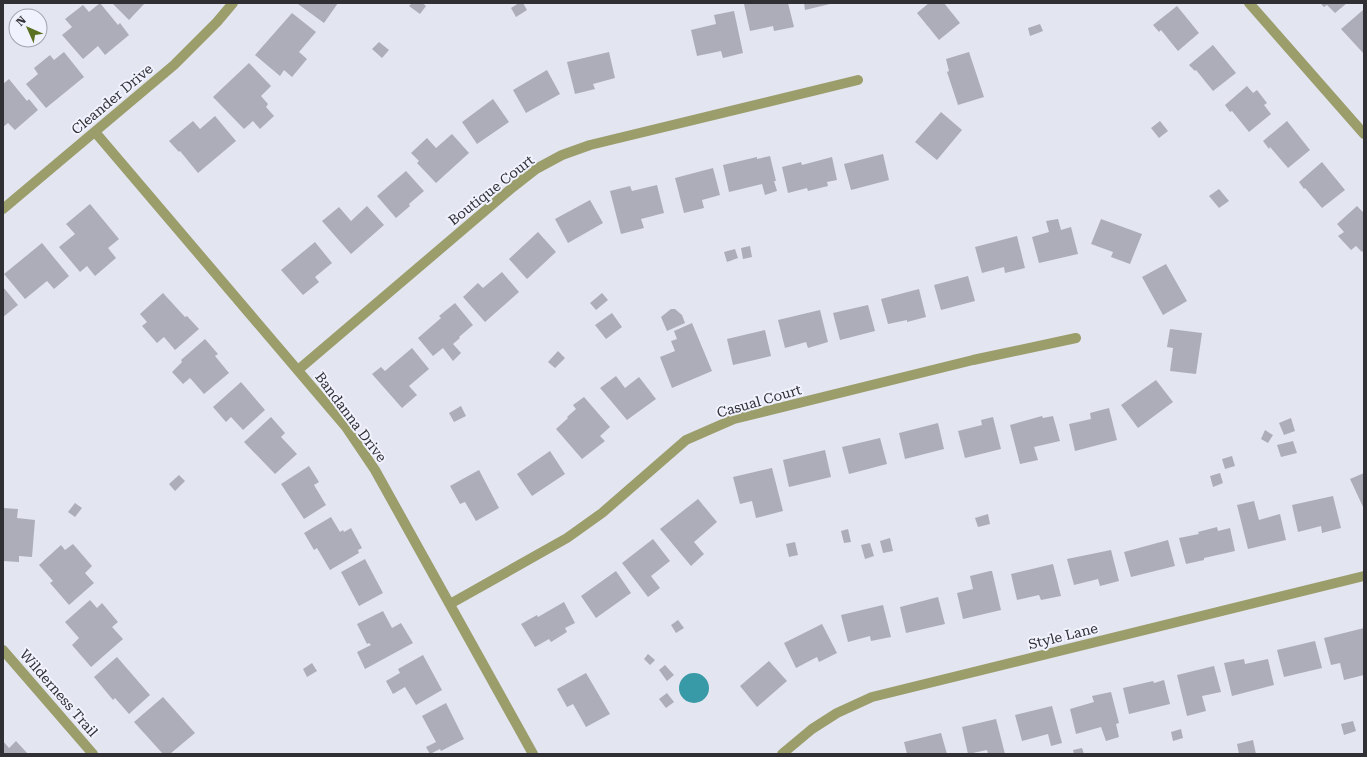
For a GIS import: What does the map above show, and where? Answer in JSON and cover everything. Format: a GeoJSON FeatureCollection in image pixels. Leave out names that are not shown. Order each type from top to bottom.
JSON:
{"type":"FeatureCollection","features":[{"type":"Feature","properties":{"kind":"street","name":"Cleander Drive"},"geometry":{"type":"LineString","coordinates":[[3,209],[174,65],[217,22],[233,3]]}},
{"type":"Feature","properties":{"kind":"street"},"geometry":{"type":"LineString","coordinates":[[1249,3],[1364,134]]}},
{"type":"Feature","properties":{"kind":"street","name":"Boutique Court"},"geometry":{"type":"LineString","coordinates":[[298,370],[513,187],[536,169],[562,155],[590,145],[858,80]]}},
{"type":"Feature","properties":{"kind":"street","name":"Bandanna Drive"},"geometry":{"type":"LineString","coordinates":[[95,132],[346,427],[375,470],[533,754]]}},
{"type":"Feature","properties":{"kind":"street","name":"Casual Court"},"geometry":{"type":"LineString","coordinates":[[450,604],[567,538],[602,513],[686,440],[734,419],[973,360],[1076,338]]}},
{"type":"Feature","properties":{"kind":"street","name":"Style Lane"},"geometry":{"type":"LineString","coordinates":[[782,754],[812,728],[837,713],[872,697],[1364,576]]}},
{"type":"Feature","properties":{"kind":"street","name":"Wilderness Trail"},"geometry":{"type":"LineString","coordinates":[[3,650],[93,754]]}},
{"type":"Feature","properties":{"kind":"water"},"geometry":{"type":"Polygon","coordinates":[[[694,673],[700,674],[708,682],[708,694],[700,702],[694,703],[688,702],[680,694],[679,688],[680,682],[688,674],[694,673]]]}},
{"type":"Feature","properties":{"kind":"building"},"geometry":{"type":"Polygon","coordinates":[[[100,3],[118,25],[120,23],[129,35],[105,55],[98,46],[83,59],[62,35],[72,27],[65,19],[83,5],[89,12],[100,3]]]}},
{"type":"Feature","properties":{"kind":"building"},"geometry":{"type":"Polygon","coordinates":[[[112,3],[145,3],[129,20],[112,3]]]}},
{"type":"Feature","properties":{"kind":"building"},"geometry":{"type":"Polygon","coordinates":[[[338,3],[324,23],[298,4],[338,3]]]}},
{"type":"Feature","properties":{"kind":"building"},"geometry":{"type":"Polygon","coordinates":[[[412,3],[422,3],[426,6],[420,14],[409,6],[412,3]]]}},
{"type":"Feature","properties":{"kind":"building"},"geometry":{"type":"Polygon","coordinates":[[[519,3],[523,3],[527,10],[516,17],[511,8],[519,3]]]}},
{"type":"Feature","properties":{"kind":"building"},"geometry":{"type":"Polygon","coordinates":[[[788,3],[794,27],[774,31],[773,26],[750,31],[744,4],[788,3]]]}},
{"type":"Feature","properties":{"kind":"building"},"geometry":{"type":"Polygon","coordinates":[[[804,3],[830,3],[830,4],[805,10],[804,3]]]}},
{"type":"Feature","properties":{"kind":"building"},"geometry":{"type":"Polygon","coordinates":[[[929,3],[944,3],[960,23],[939,40],[917,13],[929,3]]]}},
{"type":"Feature","properties":{"kind":"building"},"geometry":{"type":"Polygon","coordinates":[[[1320,3],[1347,3],[1335,13],[1327,5],[1324,7],[1320,3]]]}},
{"type":"Feature","properties":{"kind":"building"},"geometry":{"type":"Polygon","coordinates":[[[1177,6],[1199,33],[1178,51],[1161,30],[1159,32],[1153,25],[1177,6]]]}},
{"type":"Feature","properties":{"kind":"building"},"geometry":{"type":"Polygon","coordinates":[[[1363,10],[1364,12],[1364,54],[1341,29],[1363,10]]]}},
{"type":"Feature","properties":{"kind":"building"},"geometry":{"type":"Polygon","coordinates":[[[734,11],[743,53],[723,58],[721,51],[697,56],[691,30],[716,24],[714,15],[734,11]]]}},
{"type":"Feature","properties":{"kind":"building"},"geometry":{"type":"Polygon","coordinates":[[[292,13],[316,32],[299,52],[307,59],[292,77],[284,70],[280,76],[255,55],[292,13]]]}},
{"type":"Feature","properties":{"kind":"building"},"geometry":{"type":"Polygon","coordinates":[[[1040,24],[1043,31],[1030,36],[1028,28],[1040,24]]]}},
{"type":"Feature","properties":{"kind":"building"},"geometry":{"type":"Polygon","coordinates":[[[379,42],[389,50],[382,58],[372,49],[379,42]]]}},
{"type":"Feature","properties":{"kind":"building"},"geometry":{"type":"Polygon","coordinates":[[[1213,45],[1236,73],[1213,91],[1196,70],[1195,71],[1189,65],[1213,45]]]}},
{"type":"Feature","properties":{"kind":"building"},"geometry":{"type":"Polygon","coordinates":[[[64,52],[84,77],[46,108],[26,84],[38,74],[34,68],[50,55],[54,60],[64,52]]]}},
{"type":"Feature","properties":{"kind":"building"},"geometry":{"type":"Polygon","coordinates":[[[609,52],[615,78],[593,84],[595,89],[575,94],[567,62],[609,52]]]}},
{"type":"Feature","properties":{"kind":"building"},"geometry":{"type":"Polygon","coordinates":[[[969,52],[984,97],[958,105],[947,72],[949,71],[946,59],[969,52]]]}},
{"type":"Feature","properties":{"kind":"building"},"geometry":{"type":"Polygon","coordinates":[[[249,63],[271,86],[261,96],[268,104],[266,107],[274,116],[260,129],[253,121],[244,129],[213,97],[249,63]]]}},
{"type":"Feature","properties":{"kind":"building"},"geometry":{"type":"Polygon","coordinates":[[[547,70],[560,94],[526,113],[513,90],[547,70]]]}},
{"type":"Feature","properties":{"kind":"building"},"geometry":{"type":"Polygon","coordinates":[[[9,79],[27,101],[29,99],[38,110],[15,130],[8,123],[3,127],[3,84],[9,79]]]}},
{"type":"Feature","properties":{"kind":"building"},"geometry":{"type":"Polygon","coordinates":[[[1247,86],[1253,93],[1257,90],[1267,103],[1264,105],[1271,114],[1249,132],[1232,111],[1230,112],[1225,105],[1247,86]]]}},
{"type":"Feature","properties":{"kind":"building"},"geometry":{"type":"Polygon","coordinates":[[[493,99],[509,122],[477,144],[462,122],[493,99]]]}},
{"type":"Feature","properties":{"kind":"building"},"geometry":{"type":"Polygon","coordinates":[[[941,112],[962,130],[937,160],[915,142],[941,112]]]}},
{"type":"Feature","properties":{"kind":"building"},"geometry":{"type":"Polygon","coordinates":[[[215,116],[236,141],[198,173],[180,151],[179,152],[169,141],[193,121],[200,129],[215,116]]]}},
{"type":"Feature","properties":{"kind":"building"},"geometry":{"type":"Polygon","coordinates":[[[1160,121],[1168,131],[1159,138],[1151,128],[1160,121]]]}},
{"type":"Feature","properties":{"kind":"building"},"geometry":{"type":"Polygon","coordinates":[[[1287,121],[1310,150],[1288,168],[1263,141],[1287,121]]]}},
{"type":"Feature","properties":{"kind":"building"},"geometry":{"type":"Polygon","coordinates":[[[452,134],[469,153],[436,183],[417,163],[419,161],[411,153],[427,138],[436,148],[452,134]]]}},
{"type":"Feature","properties":{"kind":"building"},"geometry":{"type":"Polygon","coordinates":[[[883,154],[889,180],[851,190],[844,164],[883,154]]]}},
{"type":"Feature","properties":{"kind":"building"},"geometry":{"type":"Polygon","coordinates":[[[770,156],[777,191],[765,195],[762,184],[729,192],[723,165],[757,157],[757,159],[770,156]]]}},
{"type":"Feature","properties":{"kind":"building"},"geometry":{"type":"Polygon","coordinates":[[[832,157],[837,180],[827,182],[828,186],[808,191],[807,188],[788,193],[782,167],[801,162],[802,165],[832,157]]]}},
{"type":"Feature","properties":{"kind":"building"},"geometry":{"type":"Polygon","coordinates":[[[1322,162],[1345,190],[1322,208],[1299,182],[1322,162]]]}},
{"type":"Feature","properties":{"kind":"building"},"geometry":{"type":"Polygon","coordinates":[[[713,168],[720,195],[702,200],[704,208],[684,213],[675,178],[713,168]]]}},
{"type":"Feature","properties":{"kind":"building"},"geometry":{"type":"Polygon","coordinates":[[[406,171],[424,191],[396,218],[377,196],[406,171]]]}},
{"type":"Feature","properties":{"kind":"building"},"geometry":{"type":"Polygon","coordinates":[[[657,185],[664,213],[641,219],[644,228],[621,234],[610,191],[630,186],[632,191],[657,185]]]}},
{"type":"Feature","properties":{"kind":"building"},"geometry":{"type":"Polygon","coordinates":[[[1219,189],[1229,201],[1219,208],[1209,196],[1219,189]]]}},
{"type":"Feature","properties":{"kind":"building"},"geometry":{"type":"Polygon","coordinates":[[[590,200],[603,223],[568,243],[555,219],[590,200]]]}},
{"type":"Feature","properties":{"kind":"building"},"geometry":{"type":"Polygon","coordinates":[[[90,204],[119,239],[108,248],[116,258],[95,276],[87,266],[80,272],[59,247],[75,234],[66,224],[90,204]]]}},
{"type":"Feature","properties":{"kind":"building"},"geometry":{"type":"Polygon","coordinates":[[[367,206],[384,225],[351,254],[322,221],[339,207],[351,221],[367,206]]]}},
{"type":"Feature","properties":{"kind":"building"},"geometry":{"type":"Polygon","coordinates":[[[1357,206],[1364,213],[1364,250],[1362,252],[1356,246],[1351,250],[1338,236],[1344,232],[1337,224],[1357,206]]]}},
{"type":"Feature","properties":{"kind":"building"},"geometry":{"type":"Polygon","coordinates":[[[1058,219],[1061,230],[1071,227],[1078,254],[1039,263],[1032,237],[1049,232],[1046,221],[1058,219]]]}},
{"type":"Feature","properties":{"kind":"building"},"geometry":{"type":"Polygon","coordinates":[[[1101,219],[1142,234],[1130,264],[1111,257],[1113,252],[1091,244],[1101,219]]]}},
{"type":"Feature","properties":{"kind":"building"},"geometry":{"type":"Polygon","coordinates":[[[538,232],[556,252],[527,279],[509,259],[538,232]]]}},
{"type":"Feature","properties":{"kind":"building"},"geometry":{"type":"Polygon","coordinates":[[[1017,236],[1025,268],[1005,273],[1004,267],[982,273],[975,247],[1017,236]]]}},
{"type":"Feature","properties":{"kind":"building"},"geometry":{"type":"Polygon","coordinates":[[[315,242],[332,263],[315,277],[319,282],[303,295],[281,270],[315,242]]]}},
{"type":"Feature","properties":{"kind":"building"},"geometry":{"type":"Polygon","coordinates":[[[42,243],[69,276],[54,289],[47,281],[25,299],[4,274],[42,243]]]}},
{"type":"Feature","properties":{"kind":"building"},"geometry":{"type":"Polygon","coordinates":[[[750,246],[752,257],[743,259],[741,248],[750,246]]]}},
{"type":"Feature","properties":{"kind":"building"},"geometry":{"type":"Polygon","coordinates":[[[735,249],[738,258],[727,262],[724,252],[735,249]]]}},
{"type":"Feature","properties":{"kind":"building"},"geometry":{"type":"Polygon","coordinates":[[[1166,264],[1187,301],[1163,315],[1142,277],[1166,264]]]}},
{"type":"Feature","properties":{"kind":"building"},"geometry":{"type":"Polygon","coordinates":[[[502,272],[519,292],[485,322],[463,297],[478,283],[483,288],[502,272]]]}},
{"type":"Feature","properties":{"kind":"building"},"geometry":{"type":"Polygon","coordinates":[[[968,276],[975,301],[941,310],[934,285],[968,276]]]}},
{"type":"Feature","properties":{"kind":"building"},"geometry":{"type":"Polygon","coordinates":[[[3,287],[18,305],[3,317],[3,287]]]}},
{"type":"Feature","properties":{"kind":"building"},"geometry":{"type":"Polygon","coordinates":[[[919,289],[926,317],[907,322],[907,320],[888,324],[881,299],[919,289]]]}},
{"type":"Feature","properties":{"kind":"building"},"geometry":{"type":"Polygon","coordinates":[[[163,293],[185,317],[187,316],[199,329],[175,350],[164,337],[157,343],[142,326],[147,322],[140,314],[163,293]]]}},
{"type":"Feature","properties":{"kind":"building"},"geometry":{"type":"Polygon","coordinates":[[[602,293],[608,300],[596,310],[590,303],[602,293]]]}},
{"type":"Feature","properties":{"kind":"building"},"geometry":{"type":"Polygon","coordinates":[[[455,303],[473,325],[453,344],[461,353],[453,361],[443,348],[433,356],[418,338],[441,318],[439,316],[455,303]]]}},
{"type":"Feature","properties":{"kind":"building"},"geometry":{"type":"Polygon","coordinates":[[[868,305],[875,331],[840,340],[833,313],[868,305]]]}},
{"type":"Feature","properties":{"kind":"building"},"geometry":{"type":"Polygon","coordinates":[[[671,309],[675,309],[682,315],[685,323],[667,331],[661,317],[671,309]]]}},
{"type":"Feature","properties":{"kind":"building"},"geometry":{"type":"Polygon","coordinates":[[[820,310],[828,342],[808,348],[806,342],[785,348],[778,320],[820,310]]]}},
{"type":"Feature","properties":{"kind":"building"},"geometry":{"type":"Polygon","coordinates":[[[612,313],[622,327],[606,339],[595,325],[612,313]]]}},
{"type":"Feature","properties":{"kind":"building"},"geometry":{"type":"Polygon","coordinates":[[[692,323],[712,371],[672,388],[660,357],[675,351],[671,341],[677,339],[674,331],[692,323]]]}},
{"type":"Feature","properties":{"kind":"building"},"geometry":{"type":"Polygon","coordinates":[[[1170,329],[1202,333],[1196,374],[1170,371],[1173,348],[1167,347],[1170,329]]]}},
{"type":"Feature","properties":{"kind":"building"},"geometry":{"type":"Polygon","coordinates":[[[765,330],[771,356],[733,365],[727,339],[765,330]]]}},
{"type":"Feature","properties":{"kind":"building"},"geometry":{"type":"Polygon","coordinates":[[[205,339],[218,354],[215,356],[229,373],[204,394],[190,378],[183,384],[172,372],[182,362],[181,360],[205,339]]]}},
{"type":"Feature","properties":{"kind":"building"},"geometry":{"type":"Polygon","coordinates":[[[412,348],[429,369],[409,386],[417,395],[402,408],[372,374],[381,367],[385,371],[412,348]]]}},
{"type":"Feature","properties":{"kind":"building"},"geometry":{"type":"Polygon","coordinates":[[[558,351],[565,358],[555,368],[548,362],[558,351]]]}},
{"type":"Feature","properties":{"kind":"building"},"geometry":{"type":"Polygon","coordinates":[[[616,376],[625,388],[639,377],[656,399],[627,420],[600,388],[616,376]]]}},
{"type":"Feature","properties":{"kind":"building"},"geometry":{"type":"Polygon","coordinates":[[[1156,380],[1173,402],[1138,428],[1121,405],[1156,380]]]}},
{"type":"Feature","properties":{"kind":"building"},"geometry":{"type":"Polygon","coordinates":[[[241,382],[265,410],[243,430],[231,417],[226,422],[213,407],[241,382]]]}},
{"type":"Feature","properties":{"kind":"building"},"geometry":{"type":"Polygon","coordinates":[[[584,397],[610,427],[600,436],[605,441],[582,459],[556,429],[576,409],[573,405],[584,397]]]}},
{"type":"Feature","properties":{"kind":"building"},"geometry":{"type":"Polygon","coordinates":[[[461,406],[466,416],[454,422],[449,413],[461,406]]]}},
{"type":"Feature","properties":{"kind":"building"},"geometry":{"type":"Polygon","coordinates":[[[1109,408],[1117,440],[1075,451],[1069,424],[1091,419],[1090,413],[1109,408]]]}},
{"type":"Feature","properties":{"kind":"building"},"geometry":{"type":"Polygon","coordinates":[[[1042,416],[1043,418],[1053,416],[1060,441],[1034,447],[1038,460],[1020,464],[1010,425],[1042,416]]]}},
{"type":"Feature","properties":{"kind":"building"},"geometry":{"type":"Polygon","coordinates":[[[271,417],[285,433],[281,437],[297,454],[275,474],[244,442],[271,417]]]}},
{"type":"Feature","properties":{"kind":"building"},"geometry":{"type":"Polygon","coordinates":[[[993,417],[1001,449],[965,458],[958,431],[982,425],[981,420],[993,417]]]}},
{"type":"Feature","properties":{"kind":"building"},"geometry":{"type":"Polygon","coordinates":[[[1291,418],[1295,431],[1284,435],[1279,423],[1291,418]]]}},
{"type":"Feature","properties":{"kind":"building"},"geometry":{"type":"Polygon","coordinates":[[[938,423],[944,449],[905,459],[899,433],[938,423]]]}},
{"type":"Feature","properties":{"kind":"building"},"geometry":{"type":"Polygon","coordinates":[[[1265,430],[1273,435],[1268,443],[1261,439],[1265,430]]]}},
{"type":"Feature","properties":{"kind":"building"},"geometry":{"type":"Polygon","coordinates":[[[880,438],[887,464],[849,474],[842,447],[880,438]]]}},
{"type":"Feature","properties":{"kind":"building"},"geometry":{"type":"Polygon","coordinates":[[[1293,441],[1297,453],[1281,457],[1277,445],[1293,441]]]}},
{"type":"Feature","properties":{"kind":"building"},"geometry":{"type":"Polygon","coordinates":[[[825,450],[831,477],[789,487],[783,460],[825,450]]]}},
{"type":"Feature","properties":{"kind":"building"},"geometry":{"type":"Polygon","coordinates":[[[550,451],[565,474],[532,496],[517,474],[550,451]]]}},
{"type":"Feature","properties":{"kind":"building"},"geometry":{"type":"Polygon","coordinates":[[[1232,456],[1235,466],[1225,469],[1222,459],[1232,456]]]}},
{"type":"Feature","properties":{"kind":"building"},"geometry":{"type":"Polygon","coordinates":[[[309,466],[319,482],[314,485],[326,505],[304,519],[281,484],[309,466]]]}},
{"type":"Feature","properties":{"kind":"building"},"geometry":{"type":"Polygon","coordinates":[[[772,468],[783,511],[756,518],[752,501],[740,504],[733,477],[772,468]]]}},
{"type":"Feature","properties":{"kind":"building"},"geometry":{"type":"Polygon","coordinates":[[[479,470],[499,508],[476,521],[465,502],[460,504],[450,486],[479,470]]]}},
{"type":"Feature","properties":{"kind":"building"},"geometry":{"type":"Polygon","coordinates":[[[1220,473],[1223,483],[1213,487],[1210,476],[1220,473]]]}},
{"type":"Feature","properties":{"kind":"building"},"geometry":{"type":"Polygon","coordinates":[[[1364,473],[1364,509],[1350,479],[1364,473]]]}},
{"type":"Feature","properties":{"kind":"building"},"geometry":{"type":"Polygon","coordinates":[[[179,475],[185,481],[175,491],[169,484],[179,475]]]}},
{"type":"Feature","properties":{"kind":"building"},"geometry":{"type":"Polygon","coordinates":[[[1333,496],[1341,528],[1322,533],[1321,526],[1298,532],[1292,505],[1333,496]]]}},
{"type":"Feature","properties":{"kind":"building"},"geometry":{"type":"Polygon","coordinates":[[[698,499],[717,522],[694,542],[704,554],[691,566],[660,529],[698,499]]]}},
{"type":"Feature","properties":{"kind":"building"},"geometry":{"type":"Polygon","coordinates":[[[1254,501],[1259,520],[1280,514],[1286,540],[1248,549],[1237,505],[1254,501]]]}},
{"type":"Feature","properties":{"kind":"building"},"geometry":{"type":"Polygon","coordinates":[[[75,503],[82,508],[75,517],[68,512],[75,503]]]}},
{"type":"Feature","properties":{"kind":"building"},"geometry":{"type":"Polygon","coordinates":[[[3,508],[18,509],[17,518],[35,520],[32,557],[19,556],[19,562],[3,561],[3,508]]]}},
{"type":"Feature","properties":{"kind":"building"},"geometry":{"type":"Polygon","coordinates":[[[988,514],[990,524],[978,527],[975,518],[988,514]]]}},
{"type":"Feature","properties":{"kind":"building"},"geometry":{"type":"Polygon","coordinates":[[[331,517],[340,532],[343,530],[344,532],[351,528],[362,548],[358,550],[359,553],[330,570],[317,548],[314,550],[304,533],[331,517]]]}},
{"type":"Feature","properties":{"kind":"building"},"geometry":{"type":"Polygon","coordinates":[[[1217,527],[1218,531],[1230,528],[1235,551],[1186,564],[1179,538],[1199,534],[1198,532],[1217,527]]]}},
{"type":"Feature","properties":{"kind":"building"},"geometry":{"type":"Polygon","coordinates":[[[848,529],[851,542],[844,543],[841,531],[848,529]]]}},
{"type":"Feature","properties":{"kind":"building"},"geometry":{"type":"Polygon","coordinates":[[[890,538],[893,551],[883,553],[880,541],[890,538]]]}},
{"type":"Feature","properties":{"kind":"building"},"geometry":{"type":"Polygon","coordinates":[[[653,539],[670,561],[651,576],[660,588],[648,597],[622,563],[653,539]]]}},
{"type":"Feature","properties":{"kind":"building"},"geometry":{"type":"Polygon","coordinates":[[[1168,540],[1175,566],[1131,577],[1124,552],[1168,540]]]}},
{"type":"Feature","properties":{"kind":"building"},"geometry":{"type":"Polygon","coordinates":[[[795,542],[798,555],[789,557],[786,544],[795,542]]]}},
{"type":"Feature","properties":{"kind":"building"},"geometry":{"type":"Polygon","coordinates":[[[870,543],[874,556],[865,559],[861,545],[870,543]]]}},
{"type":"Feature","properties":{"kind":"building"},"geometry":{"type":"Polygon","coordinates":[[[73,544],[92,566],[85,573],[94,583],[69,605],[50,583],[53,581],[39,565],[61,545],[65,550],[73,544]]]}},
{"type":"Feature","properties":{"kind":"building"},"geometry":{"type":"Polygon","coordinates":[[[1111,550],[1119,581],[1100,586],[1098,579],[1074,585],[1067,559],[1111,550]]]}},
{"type":"Feature","properties":{"kind":"building"},"geometry":{"type":"Polygon","coordinates":[[[365,559],[383,593],[359,606],[341,572],[365,559]]]}},
{"type":"Feature","properties":{"kind":"building"},"geometry":{"type":"Polygon","coordinates":[[[1053,564],[1061,596],[1041,600],[1039,595],[1017,600],[1011,574],[1053,564]]]}},
{"type":"Feature","properties":{"kind":"building"},"geometry":{"type":"Polygon","coordinates":[[[616,571],[631,593],[596,618],[581,596],[616,571]]]}},
{"type":"Feature","properties":{"kind":"building"},"geometry":{"type":"Polygon","coordinates":[[[992,571],[1001,610],[963,619],[957,593],[973,589],[970,576],[992,571]]]}},
{"type":"Feature","properties":{"kind":"building"},"geometry":{"type":"Polygon","coordinates":[[[938,597],[945,624],[906,633],[900,607],[938,597]]]}},
{"type":"Feature","properties":{"kind":"building"},"geometry":{"type":"Polygon","coordinates":[[[90,600],[97,608],[102,603],[118,622],[112,627],[123,639],[91,667],[72,645],[79,638],[65,622],[90,600]]]}},
{"type":"Feature","properties":{"kind":"building"},"geometry":{"type":"Polygon","coordinates":[[[564,602],[575,623],[565,628],[567,632],[551,642],[549,639],[535,647],[521,624],[537,615],[538,617],[564,602]]]}},
{"type":"Feature","properties":{"kind":"building"},"geometry":{"type":"Polygon","coordinates":[[[883,605],[891,637],[871,641],[870,636],[848,642],[841,615],[883,605]]]}},
{"type":"Feature","properties":{"kind":"building"},"geometry":{"type":"Polygon","coordinates":[[[383,611],[392,628],[401,623],[413,643],[365,669],[357,652],[371,645],[369,643],[367,644],[357,624],[383,611]]]}},
{"type":"Feature","properties":{"kind":"building"},"geometry":{"type":"Polygon","coordinates":[[[678,620],[684,628],[676,633],[671,625],[678,620]]]}},
{"type":"Feature","properties":{"kind":"building"},"geometry":{"type":"Polygon","coordinates":[[[822,624],[837,653],[819,662],[817,657],[796,668],[784,643],[822,624]]]}},
{"type":"Feature","properties":{"kind":"building"},"geometry":{"type":"Polygon","coordinates":[[[1364,628],[1364,675],[1344,680],[1340,663],[1331,665],[1324,638],[1364,628]]]}},
{"type":"Feature","properties":{"kind":"building"},"geometry":{"type":"Polygon","coordinates":[[[1315,641],[1322,668],[1284,677],[1277,650],[1315,641]]]}},
{"type":"Feature","properties":{"kind":"building"},"geometry":{"type":"Polygon","coordinates":[[[648,654],[655,660],[650,665],[644,659],[648,654]]]}},
{"type":"Feature","properties":{"kind":"building"},"geometry":{"type":"Polygon","coordinates":[[[423,655],[442,690],[416,705],[405,687],[393,694],[386,681],[400,673],[398,669],[423,655]]]}},
{"type":"Feature","properties":{"kind":"building"},"geometry":{"type":"Polygon","coordinates":[[[117,657],[150,695],[129,714],[115,698],[113,700],[94,677],[117,657]]]}},
{"type":"Feature","properties":{"kind":"building"},"geometry":{"type":"Polygon","coordinates":[[[1244,659],[1245,664],[1268,659],[1274,685],[1232,696],[1224,663],[1244,659]]]}},
{"type":"Feature","properties":{"kind":"building"},"geometry":{"type":"Polygon","coordinates":[[[769,661],[787,681],[757,707],[740,686],[769,661]]]}},
{"type":"Feature","properties":{"kind":"building"},"geometry":{"type":"Polygon","coordinates":[[[312,663],[317,671],[307,677],[303,669],[312,663]]]}},
{"type":"Feature","properties":{"kind":"building"},"geometry":{"type":"Polygon","coordinates":[[[665,665],[674,675],[667,681],[659,670],[665,665]]]}},
{"type":"Feature","properties":{"kind":"building"},"geometry":{"type":"Polygon","coordinates":[[[1214,666],[1221,692],[1202,696],[1206,711],[1187,716],[1177,675],[1214,666]]]}},
{"type":"Feature","properties":{"kind":"building"},"geometry":{"type":"Polygon","coordinates":[[[586,673],[610,714],[586,727],[573,704],[567,707],[557,689],[586,673]]]}},
{"type":"Feature","properties":{"kind":"building"},"geometry":{"type":"Polygon","coordinates":[[[1164,680],[1170,704],[1129,714],[1123,688],[1164,680]]]}},
{"type":"Feature","properties":{"kind":"building"},"geometry":{"type":"Polygon","coordinates":[[[1111,692],[1119,723],[1116,724],[1119,737],[1106,741],[1101,727],[1076,734],[1070,709],[1094,702],[1092,696],[1111,692]]]}},
{"type":"Feature","properties":{"kind":"building"},"geometry":{"type":"Polygon","coordinates":[[[667,693],[674,702],[666,708],[659,699],[667,693]]]}},
{"type":"Feature","properties":{"kind":"building"},"geometry":{"type":"Polygon","coordinates":[[[163,697],[195,733],[170,754],[163,754],[134,722],[163,697]]]}},
{"type":"Feature","properties":{"kind":"building"},"geometry":{"type":"Polygon","coordinates":[[[446,703],[464,739],[441,751],[440,749],[430,754],[426,747],[436,742],[422,716],[446,703]]]}},
{"type":"Feature","properties":{"kind":"building"},"geometry":{"type":"Polygon","coordinates":[[[1052,706],[1062,743],[1051,746],[1048,734],[1022,741],[1015,715],[1052,706]]]}},
{"type":"Feature","properties":{"kind":"building"},"geometry":{"type":"Polygon","coordinates":[[[996,719],[1005,754],[988,754],[987,750],[968,754],[962,727],[996,719]]]}},
{"type":"Feature","properties":{"kind":"building"},"geometry":{"type":"Polygon","coordinates":[[[1353,721],[1356,731],[1344,735],[1341,724],[1353,721]]]}},
{"type":"Feature","properties":{"kind":"building"},"geometry":{"type":"Polygon","coordinates":[[[1181,729],[1183,738],[1173,741],[1171,732],[1181,729]]]}},
{"type":"Feature","properties":{"kind":"building"},"geometry":{"type":"Polygon","coordinates":[[[941,733],[947,754],[907,754],[904,742],[941,733]]]}},
{"type":"Feature","properties":{"kind":"building"},"geometry":{"type":"Polygon","coordinates":[[[1253,740],[1256,754],[1239,754],[1237,744],[1253,740]]]}},
{"type":"Feature","properties":{"kind":"building"},"geometry":{"type":"Polygon","coordinates":[[[3,741],[9,748],[16,741],[28,754],[3,754],[3,741]]]}},
{"type":"Feature","properties":{"kind":"building"},"geometry":{"type":"Polygon","coordinates":[[[1082,748],[1084,754],[1074,754],[1073,750],[1082,748]]]}}]}
